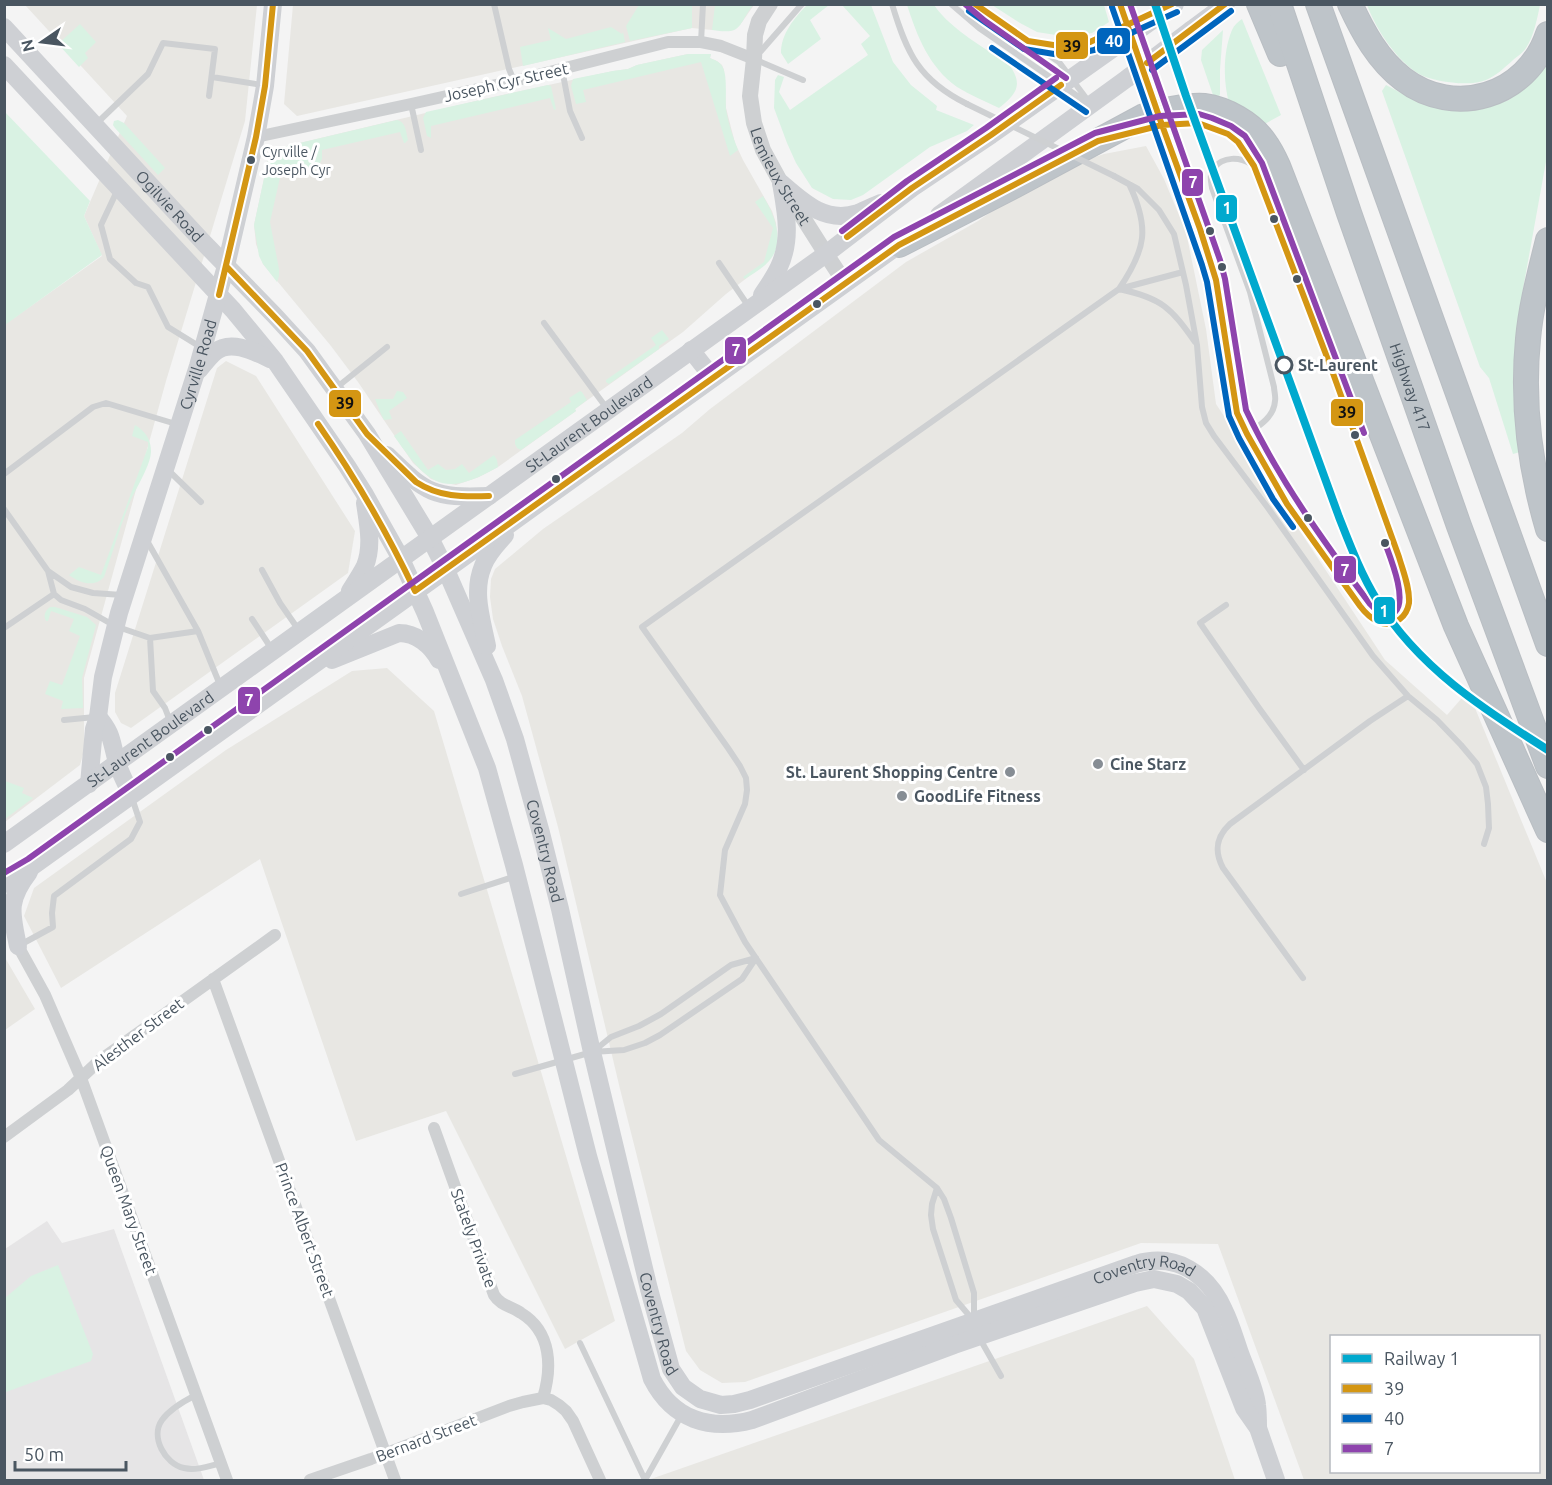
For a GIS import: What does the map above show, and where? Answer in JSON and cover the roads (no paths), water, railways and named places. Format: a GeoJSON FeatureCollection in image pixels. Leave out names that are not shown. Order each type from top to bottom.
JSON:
{"type":"FeatureCollection","features":[{"type":"Feature","properties":{"kind":"highway"},"geometry":{"type":"LineString","coordinates":[[1318,4],[1548,645]]}},
{"type":"Feature","properties":{"kind":"highway"},"geometry":{"type":"LineString","coordinates":[[1350,4],[1370,42],[1391,68],[1411,85],[1425,92],[1447,98],[1485,96],[1513,82],[1536,58],[1548,34]]}},
{"type":"Feature","properties":{"kind":"highway","name":"Highway 417"},"geometry":{"type":"LineString","coordinates":[[1266,6],[1349,213],[1455,514],[1548,766]]}},
{"type":"Feature","properties":{"kind":"highway"},"geometry":{"type":"LineString","coordinates":[[899,245],[1098,141],[1147,122],[1174,116],[1187,106],[1205,106],[1225,112],[1254,130],[1275,159],[1456,626],[1548,830]]}},
{"type":"Feature","properties":{"kind":"highway"},"geometry":{"type":"LineString","coordinates":[[1548,240],[1531,314],[1527,400],[1533,461],[1548,529]]}},
{"type":"Feature","properties":{"kind":"main road","name":"Cyrville Road"},"geometry":{"type":"LineString","coordinates":[[89,784],[94,729],[98,717],[103,677],[124,595],[195,375],[226,266],[256,137],[265,86],[273,4]]}},
{"type":"Feature","properties":{"kind":"main road","name":"St-Laurent Boulevard"},"geometry":{"type":"LineString","coordinates":[[4,844],[826,254],[912,189],[1066,81],[1115,38],[1174,4]]}},
{"type":"Feature","properties":{"kind":"main road","name":"St-Laurent Boulevard"},"geometry":{"type":"LineString","coordinates":[[4,884],[33,866],[899,245],[1226,4]]}},
{"type":"Feature","properties":{"kind":"main road","name":"Ogilvie Road"},"geometry":{"type":"LineString","coordinates":[[4,27],[307,351],[367,434],[430,538],[446,570]]}},
{"type":"Feature","properties":{"kind":"main road","name":"Ogilvie Road"},"geometry":{"type":"LineString","coordinates":[[4,65],[219,295],[275,361],[364,493],[401,560],[415,591]]}},
{"type":"Feature","properties":{"kind":"main road"},"geometry":{"type":"LineString","coordinates":[[781,183],[819,212],[838,216],[859,213],[912,189]]}},
{"type":"Feature","properties":{"kind":"main road"},"geometry":{"type":"LineString","coordinates":[[754,305],[779,267],[786,248],[788,237],[781,183]]}},
{"type":"Feature","properties":{"kind":"main road"},"geometry":{"type":"LineString","coordinates":[[195,375],[216,351],[225,346],[249,349],[275,361]]}},
{"type":"Feature","properties":{"kind":"main road"},"geometry":{"type":"LineString","coordinates":[[691,350],[713,378]]}},
{"type":"Feature","properties":{"kind":"main road"},"geometry":{"type":"LineString","coordinates":[[367,434],[405,473],[424,488],[441,495],[489,496]]}},
{"type":"Feature","properties":{"kind":"main road"},"geometry":{"type":"LineString","coordinates":[[346,599],[368,555],[369,537],[364,493]]}},
{"type":"Feature","properties":{"kind":"main road"},"geometry":{"type":"LineString","coordinates":[[494,680],[479,603],[480,576],[488,557],[518,518]]}},
{"type":"Feature","properties":{"kind":"main road","name":"Coventry Road"},"geometry":{"type":"LineString","coordinates":[[446,570],[494,680],[541,833],[649,1289],[667,1356],[677,1379],[691,1395],[710,1403],[734,1404],[976,1328]]}},
{"type":"Feature","properties":{"kind":"main road","name":"Coventry Road"},"geometry":{"type":"LineString","coordinates":[[415,591],[465,709],[487,768],[517,875],[588,1156],[652,1379],[665,1400],[692,1418],[710,1424],[737,1424],[752,1420],[1147,1260],[1160,1260],[1180,1263],[1214,1290],[1224,1310],[1257,1404],[1258,1428],[1276,1480]]}},
{"type":"Feature","properties":{"kind":"main road"},"geometry":{"type":"LineString","coordinates":[[300,673],[393,634],[405,633],[424,642],[435,652],[465,709]]}},
{"type":"Feature","properties":{"kind":"main road"},"geometry":{"type":"LineString","coordinates":[[98,717],[107,727],[117,764],[131,795]]}},
{"type":"Feature","properties":{"kind":"main road"},"geometry":{"type":"LineString","coordinates":[[18,946],[13,920],[14,894],[33,866]]}},
{"type":"Feature","properties":{"kind":"main road"},"geometry":{"type":"LineString","coordinates":[[4,932],[18,946]]}},
{"type":"Feature","properties":{"kind":"street","name":"Lemieux Street"},"geometry":{"type":"LineString","coordinates":[[770,4],[759,21],[755,34],[750,96],[754,123],[763,150],[781,183],[845,283]]}},
{"type":"Feature","properties":{"kind":"street","name":"Joseph Cyr Street"},"geometry":{"type":"LineString","coordinates":[[256,137],[513,81],[669,42],[700,42],[721,46],[754,59]]}},
{"type":"Feature","properties":{"kind":"street","name":"Alesther Street"},"geometry":{"type":"LineString","coordinates":[[4,1137],[56,1099],[99,1061],[275,935]]}},
{"type":"Feature","properties":{"kind":"street","name":"Queen Mary Street"},"geometry":{"type":"LineString","coordinates":[[18,946],[45,995],[81,1078],[227,1480]]}},
{"type":"Feature","properties":{"kind":"street","name":"Prince Albert Street"},"geometry":{"type":"LineString","coordinates":[[213,979],[396,1480]]}},
{"type":"Feature","properties":{"kind":"street","name":"Stately Private"},"geometry":{"type":"LineString","coordinates":[[434,1128],[494,1295],[503,1305],[518,1310],[526,1316],[541,1333],[546,1347],[549,1371],[543,1398]]}},
{"type":"Feature","properties":{"kind":"street","name":"Bernard Street"},"geometry":{"type":"LineString","coordinates":[[309,1480],[509,1406],[543,1398]]}},
{"type":"Feature","properties":{"kind":"street"},"geometry":{"type":"LineString","coordinates":[[543,1398],[551,1400],[566,1411],[573,1421],[600,1480]]}},
{"type":"Feature","properties":{"kind":"lane"},"geometry":{"type":"LineString","coordinates":[[494,4],[513,81]]}},
{"type":"Feature","properties":{"kind":"lane"},"geometry":{"type":"LineString","coordinates":[[700,42],[703,4]]}},
{"type":"Feature","properties":{"kind":"lane"},"geometry":{"type":"LineString","coordinates":[[802,4],[754,59],[803,80]]}},
{"type":"Feature","properties":{"kind":"lane"},"geometry":{"type":"LineString","coordinates":[[886,4],[895,15]]}},
{"type":"Feature","properties":{"kind":"lane"},"geometry":{"type":"LineString","coordinates":[[892,4],[898,26],[912,58],[924,74],[941,90],[1129,184],[1138,189],[1159,210],[1174,234],[1183,272],[1197,345],[1202,406],[1206,423],[1373,656],[1408,696],[1437,720],[1477,764],[1486,787],[1488,804],[1490,828],[1484,844]]}},
{"type":"Feature","properties":{"kind":"lane"},"geometry":{"type":"LineString","coordinates":[[951,4],[979,28],[1066,81],[1090,105]]}},
{"type":"Feature","properties":{"kind":"lane"},"geometry":{"type":"LineString","coordinates":[[974,4],[1059,62],[1066,81],[1090,105]]}},
{"type":"Feature","properties":{"kind":"lane"},"geometry":{"type":"LineString","coordinates":[[1120,4],[1211,262],[1216,280],[1237,413],[1287,504],[1360,606],[1368,616],[1384,624],[1400,620],[1409,606],[1407,584],[1399,556],[1254,166],[1238,142],[1228,134],[1174,116]]}},
{"type":"Feature","properties":{"kind":"lane"},"geometry":{"type":"LineString","coordinates":[[1028,41],[1066,47],[1115,38]]}},
{"type":"Feature","properties":{"kind":"lane"},"geometry":{"type":"LineString","coordinates":[[95,124],[148,74],[163,43],[215,49],[209,96]]}},
{"type":"Feature","properties":{"kind":"lane"},"geometry":{"type":"LineString","coordinates":[[561,69],[570,111],[582,138]]}},
{"type":"Feature","properties":{"kind":"lane"},"geometry":{"type":"LineString","coordinates":[[212,77],[265,86]]}},
{"type":"Feature","properties":{"kind":"lane"},"geometry":{"type":"LineString","coordinates":[[411,104],[421,150]]}},
{"type":"Feature","properties":{"kind":"lane"},"geometry":{"type":"LineString","coordinates":[[1247,434],[1266,420],[1272,412],[1275,402],[1274,387],[1250,292],[1210,177],[1214,168],[1228,159],[1245,160],[1254,166]]}},
{"type":"Feature","properties":{"kind":"lane"},"geometry":{"type":"LineString","coordinates":[[1119,289],[1140,251],[1142,240],[1141,213],[1129,184]]}},
{"type":"Feature","properties":{"kind":"lane"},"geometry":{"type":"LineString","coordinates":[[119,187],[101,225],[110,259],[136,283],[148,287],[168,327],[203,348]]}},
{"type":"Feature","properties":{"kind":"lane"},"geometry":{"type":"LineString","coordinates":[[719,263],[754,305]]}},
{"type":"Feature","properties":{"kind":"lane"},"geometry":{"type":"LineString","coordinates":[[976,1328],[974,1293],[944,1199],[937,1188],[879,1140],[745,942],[720,895],[725,850],[745,804],[746,778],[740,766],[642,627],[1119,289],[1183,272]]}},
{"type":"Feature","properties":{"kind":"lane"},"geometry":{"type":"LineString","coordinates":[[1119,289],[1138,293],[1161,303],[1177,317],[1197,345]]}},
{"type":"Feature","properties":{"kind":"lane"},"geometry":{"type":"LineString","coordinates":[[543,323],[608,410]]}},
{"type":"Feature","properties":{"kind":"lane"},"geometry":{"type":"LineString","coordinates":[[335,389],[387,347]]}},
{"type":"Feature","properties":{"kind":"lane"},"geometry":{"type":"LineString","coordinates":[[4,474],[93,407],[106,403],[178,425]]}},
{"type":"Feature","properties":{"kind":"lane"},"geometry":{"type":"LineString","coordinates":[[165,467],[201,502]]}},
{"type":"Feature","properties":{"kind":"lane"},"geometry":{"type":"LineString","coordinates":[[4,509],[48,571],[70,586],[93,593],[124,595]]}},
{"type":"Feature","properties":{"kind":"lane"},"geometry":{"type":"LineString","coordinates":[[143,535],[198,631],[222,688]]}},
{"type":"Feature","properties":{"kind":"lane"},"geometry":{"type":"LineString","coordinates":[[262,570],[280,603],[300,632]]}},
{"type":"Feature","properties":{"kind":"lane"},"geometry":{"type":"LineString","coordinates":[[48,571],[54,594],[61,600],[85,609],[116,626],[150,638],[198,631]]}},
{"type":"Feature","properties":{"kind":"lane"},"geometry":{"type":"LineString","coordinates":[[4,628],[54,594]]}},
{"type":"Feature","properties":{"kind":"lane"},"geometry":{"type":"LineString","coordinates":[[1226,605],[1200,623],[1304,770]]}},
{"type":"Feature","properties":{"kind":"lane"},"geometry":{"type":"LineString","coordinates":[[252,619],[273,651]]}},
{"type":"Feature","properties":{"kind":"lane"},"geometry":{"type":"LineString","coordinates":[[150,638],[153,691],[165,708],[172,724]]}},
{"type":"Feature","properties":{"kind":"lane"},"geometry":{"type":"LineString","coordinates":[[1303,978],[1223,868],[1218,857],[1217,845],[1220,834],[1230,824],[1370,721],[1408,696]]}},
{"type":"Feature","properties":{"kind":"lane"},"geometry":{"type":"LineString","coordinates":[[64,720],[98,717]]}},
{"type":"Feature","properties":{"kind":"lane"},"geometry":{"type":"LineString","coordinates":[[18,946],[53,927],[54,896],[131,839],[140,822],[131,795]]}},
{"type":"Feature","properties":{"kind":"lane"},"geometry":{"type":"LineString","coordinates":[[461,894],[517,875]]}},
{"type":"Feature","properties":{"kind":"lane"},"geometry":{"type":"LineString","coordinates":[[515,1074],[592,1052],[624,1050],[645,1043],[742,979],[756,958]]}},
{"type":"Feature","properties":{"kind":"lane"},"geometry":{"type":"LineString","coordinates":[[592,1052],[610,1037],[639,1026],[661,1014],[730,965],[756,958]]}},
{"type":"Feature","properties":{"kind":"lane"},"geometry":{"type":"LineString","coordinates":[[937,1188],[932,1204],[933,1229],[956,1300],[976,1328],[1001,1376]]}},
{"type":"Feature","properties":{"kind":"lane"},"geometry":{"type":"LineString","coordinates":[[580,1343],[645,1480]]}},
{"type":"Feature","properties":{"kind":"lane"},"geometry":{"type":"LineString","coordinates":[[196,1394],[179,1404],[161,1421],[157,1438],[162,1451],[172,1464],[199,1469],[221,1463]]}},
{"type":"Feature","properties":{"kind":"lane"},"geometry":{"type":"LineString","coordinates":[[645,1480],[683,1412]]}},
{"type":"Feature","properties":{"kind":"rail line","name":"1"},"geometry":{"type":"LineString","coordinates":[[1155,4],[1186,96],[1339,517],[1366,580],[1393,624],[1432,666],[1476,702],[1548,750]]}},
{"type":"Feature","properties":{"kind":"place","name":"Cyrville / Joseph Cyr"},"geometry":{"type":"Point","coordinates":[251,160]}},
{"type":"Feature","properties":{"kind":"place","name":"St-Laurent"},"geometry":{"type":"Point","coordinates":[1284,365]}},
{"type":"Feature","properties":{"kind":"place","name":"Cine Starz"},"geometry":{"type":"Point","coordinates":[1098,764]}},
{"type":"Feature","properties":{"kind":"place","name":"St. Laurent Shopping Centre"},"geometry":{"type":"Point","coordinates":[1010,772]}},
{"type":"Feature","properties":{"kind":"place","name":"GoodLife Fitness"},"geometry":{"type":"Point","coordinates":[902,796]}}]}
